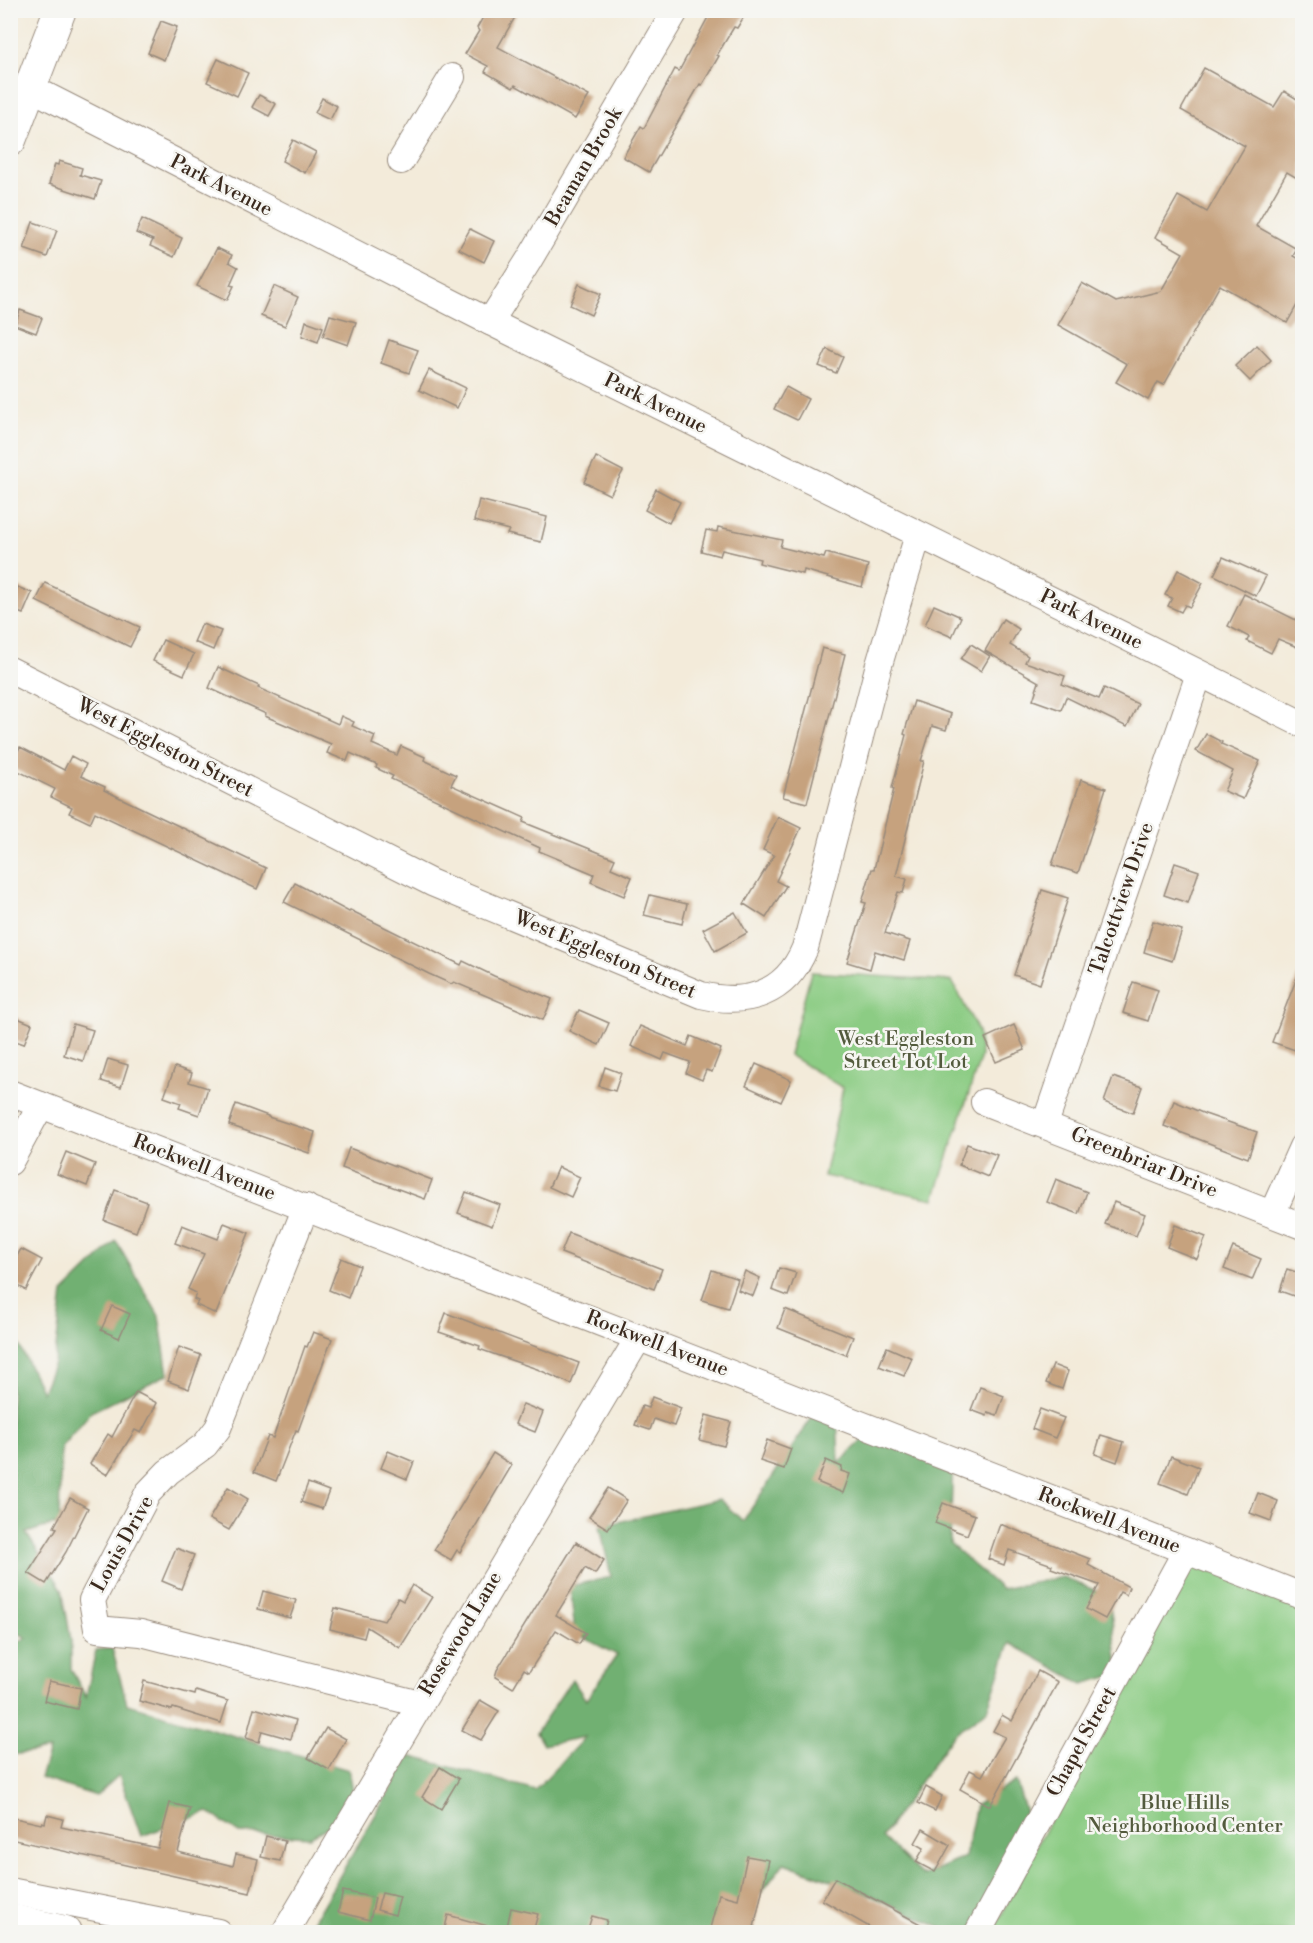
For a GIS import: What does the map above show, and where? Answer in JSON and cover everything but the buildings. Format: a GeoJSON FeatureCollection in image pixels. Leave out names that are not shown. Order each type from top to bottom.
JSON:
{"type":"FeatureCollection","features":[{"type":"Feature","properties":{"kind":"main road"},"geometry":{"type":"LineString","coordinates":[[10,141],[21,84],[60,10]]}},
{"type":"Feature","properties":{"kind":"main road"},"geometry":{"type":"LineString","coordinates":[[10,1920],[65,1932]]}},
{"type":"Feature","properties":{"kind":"street","name":"Beaman Brook"},"geometry":{"type":"LineString","coordinates":[[490,322],[676,10]]}},
{"type":"Feature","properties":{"kind":"street"},"geometry":{"type":"LineString","coordinates":[[401,161],[452,77]]}},
{"type":"Feature","properties":{"kind":"street","name":"Park Avenue"},"geometry":{"type":"LineString","coordinates":[[21,84],[490,322],[1302,724]]}},
{"type":"Feature","properties":{"kind":"street","name":"West Eggleston Street"},"geometry":{"type":"LineString","coordinates":[[10,670],[432,883],[701,996],[731,1000],[746,999],[778,984],[794,968],[805,948],[878,668],[918,535]]}},
{"type":"Feature","properties":{"kind":"street","name":"Talcottview Drive"},"geometry":{"type":"LineString","coordinates":[[1045,1124],[1199,674]]}},
{"type":"Feature","properties":{"kind":"street","name":"Rockwell Avenue"},"geometry":{"type":"LineString","coordinates":[[10,1093],[1302,1596]]}},
{"type":"Feature","properties":{"kind":"street","name":"Greenbriar Drive"},"geometry":{"type":"LineString","coordinates":[[984,1102],[1302,1226]]}},
{"type":"Feature","properties":{"kind":"street"},"geometry":{"type":"LineString","coordinates":[[10,1162],[41,1105]]}},
{"type":"Feature","properties":{"kind":"street"},"geometry":{"type":"LineString","coordinates":[[1272,1214],[1302,1147]]}},
{"type":"Feature","properties":{"kind":"street","name":"Louis Drive"},"geometry":{"type":"LineString","coordinates":[[306,1207],[218,1428],[205,1445],[168,1472],[148,1493],[92,1600],[97,1629],[141,1633],[420,1704]]}},
{"type":"Feature","properties":{"kind":"street","name":"Rosewood Lane"},"geometry":{"type":"LineString","coordinates":[[285,1932],[639,1337]]}},
{"type":"Feature","properties":{"kind":"street","name":"Chapel Street"},"geometry":{"type":"LineString","coordinates":[[978,1932],[1186,1551]]}},
{"type":"Feature","properties":{"kind":"street"},"geometry":{"type":"LineString","coordinates":[[10,1891],[219,1932]]}},
{"type":"Feature","properties":{"kind":"green space","name":"West Eggleston Street Tot Lot"},"geometry":{"type":"Polygon","coordinates":[[[811,972],[952,981],[978,1031],[981,1056],[934,1199],[824,1176],[843,1088],[789,1055],[811,972]]]}},
{"type":"Feature","properties":{"kind":"green space"},"geometry":{"type":"Polygon","coordinates":[[[116,1241],[159,1316],[168,1374],[91,1412],[61,1447],[59,1523],[26,1533],[62,1589],[71,1640],[71,1669],[86,1697],[96,1650],[112,1648],[127,1704],[349,1770],[357,1810],[310,1837],[239,1833],[208,1812],[141,1836],[119,1775],[96,1796],[40,1778],[49,1750],[11,1755],[11,1645],[27,1638],[11,1629],[11,1348],[17,1341],[42,1392],[54,1363],[63,1293],[116,1241]]]}},
{"type":"Feature","properties":{"kind":"green space"},"geometry":{"type":"Polygon","coordinates":[[[819,1407],[837,1414],[839,1463],[874,1429],[953,1460],[950,1544],[1001,1589],[1063,1577],[1109,1596],[1119,1674],[1083,1684],[1010,1643],[987,1710],[953,1735],[882,1837],[923,1876],[965,1857],[976,1805],[1016,1781],[1032,1832],[978,1932],[950,1932],[861,1891],[784,1863],[732,1932],[318,1932],[308,1930],[410,1756],[535,1790],[585,1737],[543,1745],[536,1733],[572,1679],[586,1700],[617,1655],[575,1633],[570,1586],[611,1577],[600,1526],[719,1499],[743,1521],[819,1407]]]}},
{"type":"Feature","properties":{"kind":"green space","name":"Blue Hills Neighborhood Center"},"geometry":{"type":"Polygon","coordinates":[[[1186,1551],[1302,1596],[1302,1932],[993,1932],[1186,1551]]]}}]}
